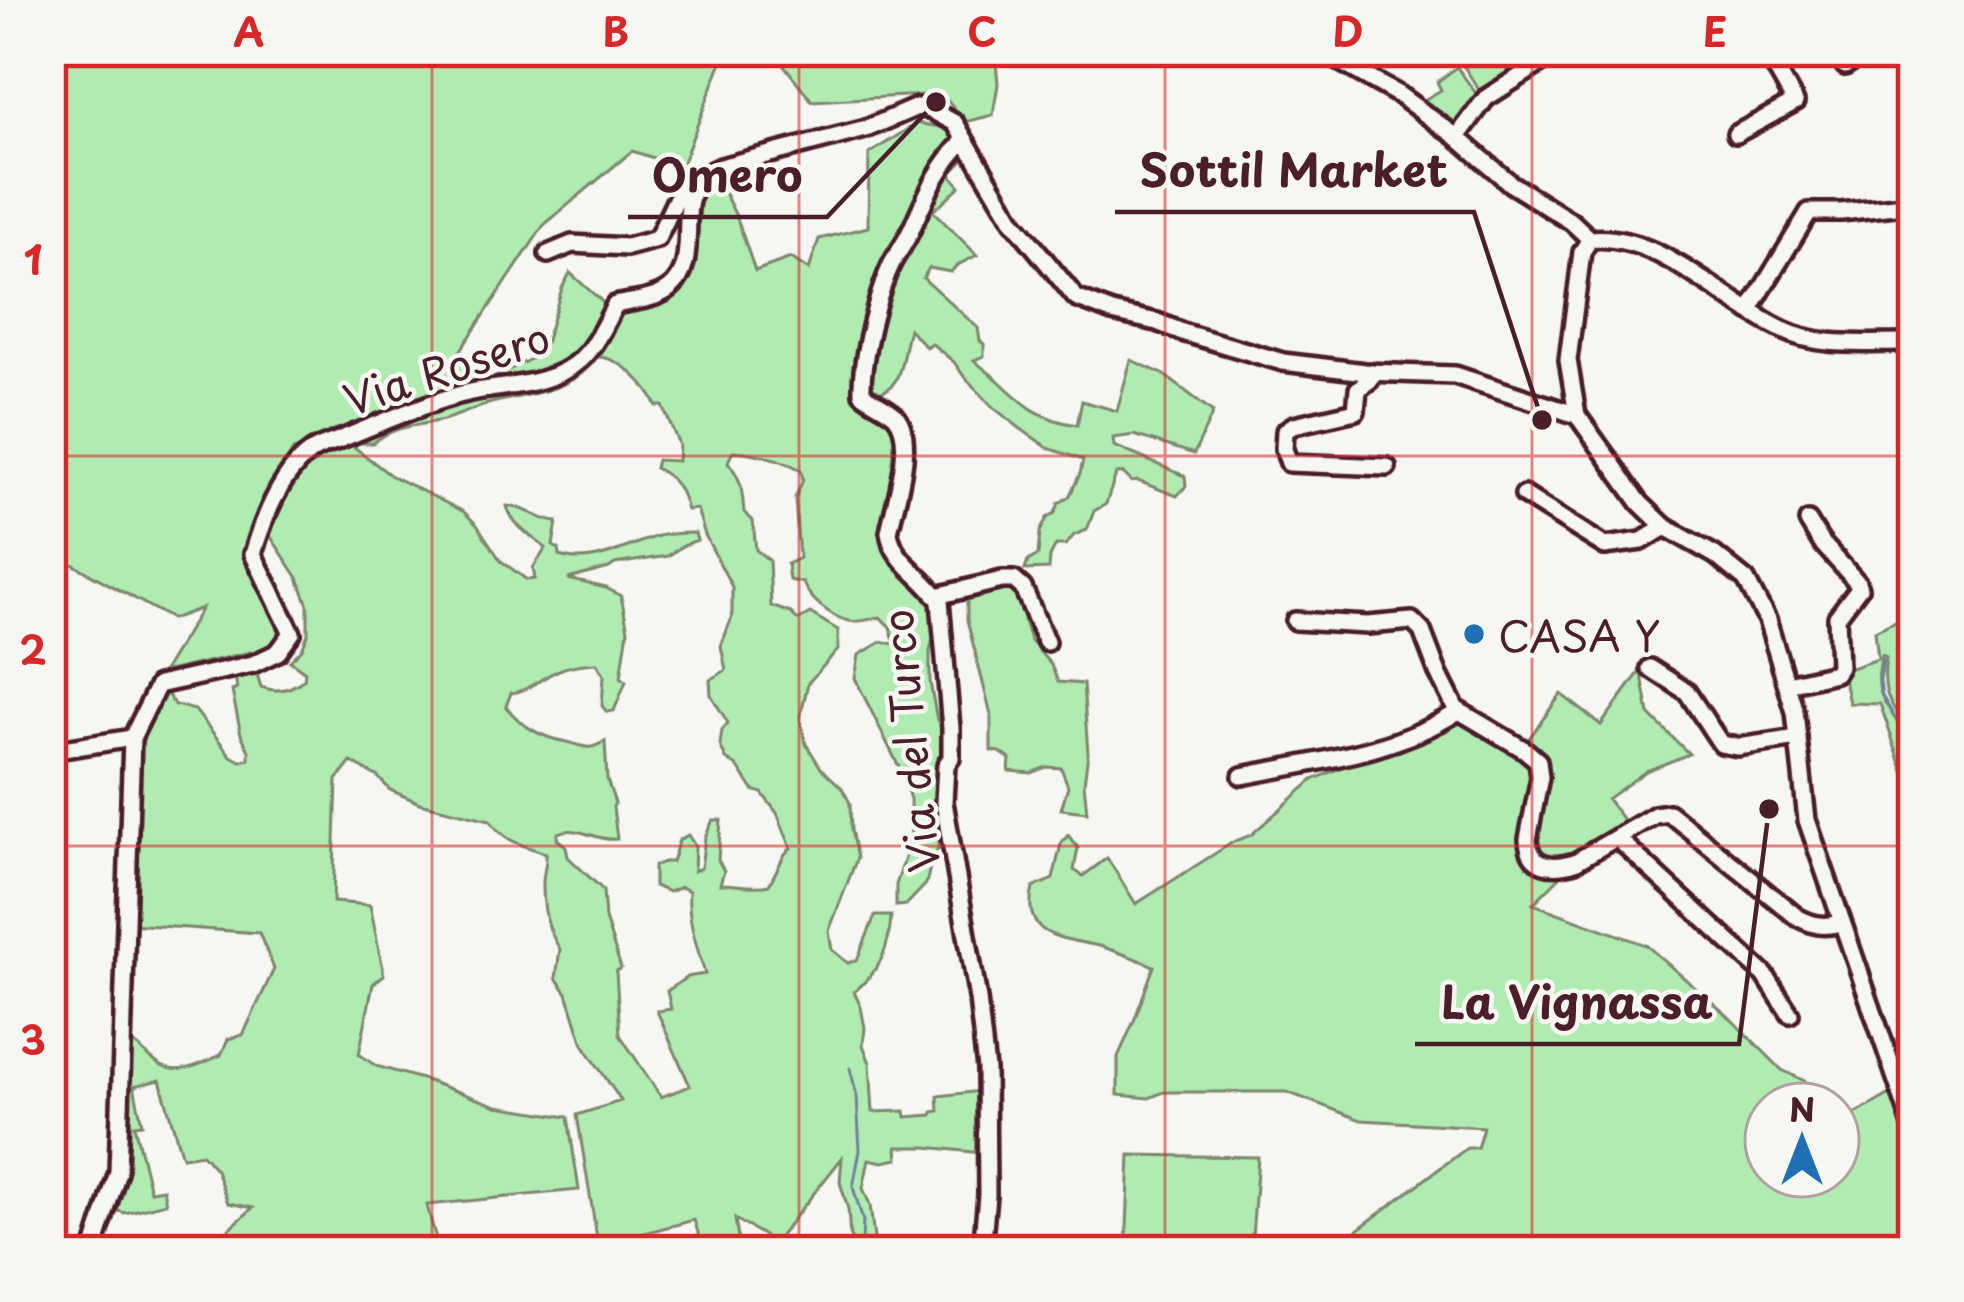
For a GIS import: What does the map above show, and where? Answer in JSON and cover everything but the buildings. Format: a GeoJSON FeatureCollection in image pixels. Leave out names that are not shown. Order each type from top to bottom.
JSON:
{"type":"FeatureCollection","features":[{"type":"Feature","properties":{"kind":"street"},"geometry":{"type":"LineString","coordinates":[[1321,51],[1400,95],[1457,136],[1511,184],[1590,238],[1619,239],[1658,254],[1786,332],[1822,341],[1913,343]]}},
{"type":"Feature","properties":{"kind":"street"},"geometry":{"type":"LineString","coordinates":[[1457,136],[1486,98],[1560,51]]}},
{"type":"Feature","properties":{"kind":"street"},"geometry":{"type":"LineString","coordinates":[[1736,134],[1795,102],[1766,51]]}},
{"type":"Feature","properties":{"kind":"street"},"geometry":{"type":"LineString","coordinates":[[1845,66],[1868,51]]}},
{"type":"Feature","properties":{"kind":"street"},"geometry":{"type":"LineString","coordinates":[[548,254],[572,244],[627,247],[658,239],[681,189],[694,188],[699,178],[720,167],[866,129],[917,107],[955,123],[1013,221],[1076,298],[1283,362],[1372,373],[1456,375],[1577,415]]}},
{"type":"Feature","properties":{"kind":"street","name":"Via del Turco"},"geometry":{"type":"LineString","coordinates":[[964,141],[931,182],[909,237],[892,263],[862,375],[862,392],[893,414],[903,428],[906,444],[889,532],[891,544],[940,601],[951,758],[946,765],[944,802],[979,999],[986,1069],[987,1195],[982,1251]]}},
{"type":"Feature","properties":{"kind":"street","name":"Via Rosero"},"geometry":{"type":"LineString","coordinates":[[132,738],[158,686],[253,664],[278,652],[292,633],[253,554],[265,514],[311,452],[472,391],[517,386],[556,374],[581,359],[615,304],[673,287],[685,267],[694,188]]}},
{"type":"Feature","properties":{"kind":"street"},"geometry":{"type":"LineString","coordinates":[[1749,311],[1809,212],[1913,205]]}},
{"type":"Feature","properties":{"kind":"street"},"geometry":{"type":"LineString","coordinates":[[1590,238],[1582,252],[1568,360],[1577,415],[1640,502],[1665,526],[1715,555],[1745,580],[1767,620],[1788,684],[1808,820],[1913,1128]]}},
{"type":"Feature","properties":{"kind":"street"},"geometry":{"type":"LineString","coordinates":[[1372,373],[1358,389],[1356,411],[1294,425],[1285,431],[1285,449],[1289,463],[1387,466]]}},
{"type":"Feature","properties":{"kind":"street"},"geometry":{"type":"LineString","coordinates":[[1524,495],[1605,546],[1642,541],[1665,526]]}},
{"type":"Feature","properties":{"kind":"street"},"geometry":{"type":"LineString","coordinates":[[1788,684],[1834,673],[1839,667],[1837,616],[1858,588],[1808,521]]}},
{"type":"Feature","properties":{"kind":"street"},"geometry":{"type":"LineString","coordinates":[[937,596],[1014,580],[1024,588],[1046,642]]}},
{"type":"Feature","properties":{"kind":"street"},"geometry":{"type":"LineString","coordinates":[[1295,622],[1412,622],[1422,631],[1459,711],[1538,760],[1540,777],[1528,850],[1546,866],[1575,862],[1655,815],[1669,813],[1797,916],[1813,926],[1840,922]]}},
{"type":"Feature","properties":{"kind":"street"},"geometry":{"type":"LineString","coordinates":[[1651,668],[1687,692],[1720,744],[1738,747],[1798,738]]}},
{"type":"Feature","properties":{"kind":"street"},"geometry":{"type":"LineString","coordinates":[[1242,776],[1374,750],[1433,728],[1459,711]]}},
{"type":"Feature","properties":{"kind":"street"},"geometry":{"type":"LineString","coordinates":[[51,751],[132,738],[118,1172],[93,1251]]}},
{"type":"Feature","properties":{"kind":"street"},"geometry":{"type":"LineString","coordinates":[[1617,838],[1765,975],[1790,1014]]}},
{"type":"Feature","properties":{"kind":"green space"},"geometry":{"type":"Polygon","coordinates":[[[51,51],[726,51],[681,167],[632,151],[544,225],[457,356],[488,381],[542,353],[570,273],[607,306],[579,356],[556,372],[373,420],[293,450],[250,530],[247,558],[283,629],[268,648],[163,672],[202,608],[172,619],[51,552],[51,51]]]}},
{"type":"Feature","properties":{"kind":"green space"},"geometry":{"type":"Polygon","coordinates":[[[735,51],[995,51],[998,84],[993,115],[965,122],[942,94],[812,101],[780,60],[735,51]]]}},
{"type":"Feature","properties":{"kind":"green space"},"geometry":{"type":"Polygon","coordinates":[[[1477,51],[1520,51],[1527,62],[1479,90],[1461,62],[1477,51]]]}},
{"type":"Feature","properties":{"kind":"green space"},"geometry":{"type":"Polygon","coordinates":[[[1457,67],[1477,95],[1456,128],[1419,103],[1441,90],[1437,82],[1457,67]]]}},
{"type":"Feature","properties":{"kind":"green space"},"geometry":{"type":"Polygon","coordinates":[[[917,123],[952,129],[966,158],[950,174],[960,186],[933,211],[977,255],[951,272],[929,268],[923,278],[978,328],[984,356],[974,360],[1024,404],[1052,419],[1077,425],[1082,401],[1117,411],[1131,360],[1163,374],[1213,412],[1194,454],[1134,435],[1113,438],[1114,446],[1185,476],[1186,486],[1177,496],[1116,474],[1106,504],[1094,511],[1087,530],[1066,545],[1056,545],[1049,569],[1025,570],[1028,561],[1038,555],[1047,518],[1069,497],[1083,460],[1048,448],[1021,429],[994,408],[954,362],[931,343],[926,347],[909,329],[895,382],[879,393],[867,394],[868,357],[879,312],[914,235],[908,231],[897,246],[871,310],[860,357],[858,397],[894,421],[902,437],[885,541],[890,557],[936,601],[930,682],[937,720],[946,731],[948,757],[941,762],[938,848],[926,884],[906,905],[896,906],[896,885],[911,840],[910,799],[855,678],[859,655],[881,642],[895,644],[890,627],[880,617],[853,621],[835,616],[803,583],[789,580],[787,564],[799,558],[795,498],[803,480],[801,470],[777,459],[733,451],[728,462],[739,480],[744,512],[753,521],[756,550],[769,560],[771,606],[798,620],[810,613],[838,630],[838,650],[808,683],[800,719],[806,744],[850,803],[857,858],[829,931],[832,950],[848,963],[857,960],[875,916],[891,916],[882,958],[854,992],[865,1028],[863,1045],[870,1063],[873,1112],[932,1115],[939,1111],[938,1096],[981,1091],[982,1153],[897,1147],[898,1159],[869,1159],[863,1188],[874,1238],[882,1251],[858,1251],[850,1237],[840,1182],[842,1158],[775,1242],[735,1219],[740,1251],[704,1251],[694,1220],[598,1245],[577,1115],[621,1101],[583,1044],[567,993],[556,978],[560,949],[545,909],[546,853],[507,838],[490,820],[420,803],[390,790],[351,762],[337,780],[333,902],[370,905],[384,975],[373,984],[359,1054],[376,1066],[497,1106],[568,1117],[579,1190],[427,1205],[439,1251],[204,1251],[253,1208],[228,1203],[216,1170],[202,1154],[182,1157],[160,1080],[134,1086],[142,1124],[134,1125],[150,1191],[163,1189],[166,1203],[118,1211],[127,1038],[156,1063],[175,1070],[221,1055],[228,1039],[243,1035],[274,969],[259,933],[130,924],[137,746],[164,690],[175,705],[195,710],[231,756],[249,759],[232,691],[237,689],[235,676],[256,671],[261,687],[273,690],[304,679],[305,672],[290,661],[308,634],[308,605],[269,525],[303,468],[344,442],[473,396],[543,386],[586,365],[624,308],[682,289],[696,249],[702,186],[724,192],[755,271],[791,258],[809,270],[819,239],[868,227],[869,154],[917,123]],[[597,357],[575,378],[548,390],[398,429],[354,447],[390,475],[464,512],[501,561],[527,580],[535,579],[533,568],[546,548],[518,525],[507,506],[557,522],[553,546],[560,556],[572,559],[596,557],[660,536],[695,533],[697,540],[668,556],[615,564],[568,579],[621,596],[628,630],[621,677],[626,681],[614,711],[607,712],[602,706],[604,675],[597,663],[551,674],[511,693],[506,706],[526,726],[550,738],[586,747],[605,741],[617,839],[565,831],[557,839],[566,846],[568,857],[603,890],[605,919],[621,968],[616,971],[620,1035],[661,1097],[690,1086],[657,1011],[671,1009],[667,991],[687,977],[705,974],[691,922],[689,891],[681,887],[669,892],[654,886],[654,866],[672,862],[679,840],[688,835],[695,846],[694,871],[701,868],[705,837],[713,820],[721,820],[718,860],[724,871],[720,884],[769,885],[791,848],[777,813],[726,759],[720,745],[728,723],[711,695],[710,680],[726,670],[721,646],[732,617],[732,587],[697,509],[687,510],[677,485],[655,468],[657,460],[678,461],[679,445],[663,406],[657,406],[632,374],[597,357]]]}},
{"type":"Feature","properties":{"kind":"green space"},"geometry":{"type":"Polygon","coordinates":[[[988,586],[1017,588],[1030,640],[1051,665],[1058,682],[1083,684],[1087,812],[1061,809],[1068,786],[1061,768],[1009,771],[1010,759],[991,751],[991,715],[967,620],[967,597],[988,586]]]}},
{"type":"Feature","properties":{"kind":"green space"},"geometry":{"type":"Polygon","coordinates":[[[1910,614],[1913,745],[1888,696],[1886,657],[1882,655],[1879,684],[1907,744],[1913,792],[1880,704],[1849,703],[1842,671],[1878,659],[1875,631],[1910,614]]]}},
{"type":"Feature","properties":{"kind":"green space"},"geometry":{"type":"Polygon","coordinates":[[[1641,670],[1649,714],[1689,754],[1646,771],[1607,799],[1624,821],[1562,858],[1540,853],[1536,825],[1545,777],[1525,744],[1561,694],[1601,725],[1641,670]]]}},
{"type":"Feature","properties":{"kind":"green space"},"geometry":{"type":"Polygon","coordinates":[[[1460,715],[1510,745],[1524,757],[1531,776],[1521,825],[1522,848],[1532,865],[1565,872],[1533,904],[1646,945],[1782,1070],[1803,1080],[1742,1080],[1742,1200],[1862,1200],[1862,1110],[1892,1093],[1913,1161],[1913,1232],[1900,1251],[1329,1251],[1467,1148],[1477,1148],[1483,1127],[1361,1120],[1287,1092],[1118,1095],[1118,1057],[1154,966],[1048,933],[1033,917],[1033,888],[1053,879],[1061,844],[1068,835],[1078,848],[1074,870],[1083,876],[1107,858],[1136,904],[1251,835],[1313,780],[1460,715]]]}},
{"type":"Feature","properties":{"kind":"green space"},"geometry":{"type":"Polygon","coordinates":[[[1130,1155],[1258,1157],[1251,1251],[1126,1251],[1130,1155]]]}},
{"type":"Feature","properties":{"kind":"waterway"},"geometry":{"type":"LineString","coordinates":[[1883,659],[1882,696],[1909,741],[1913,762]]}},
{"type":"Feature","properties":{"kind":"waterway"},"geometry":{"type":"LineString","coordinates":[[850,1068],[860,1150],[853,1187],[863,1221],[862,1242],[870,1251]]}},
{"type":"Feature","properties":{"kind":"place","name":"Omero"},"geometry":{"type":"Point","coordinates":[936,102]}},
{"type":"Feature","properties":{"kind":"place","name":"Sottil Market"},"geometry":{"type":"Point","coordinates":[1542,420]}},
{"type":"Feature","properties":{"kind":"place","name":"CASA Y"},"geometry":{"type":"Point","coordinates":[1474,634]}},
{"type":"Feature","properties":{"kind":"place","name":"La Vignassa"},"geometry":{"type":"Point","coordinates":[1769,809]}}]}
